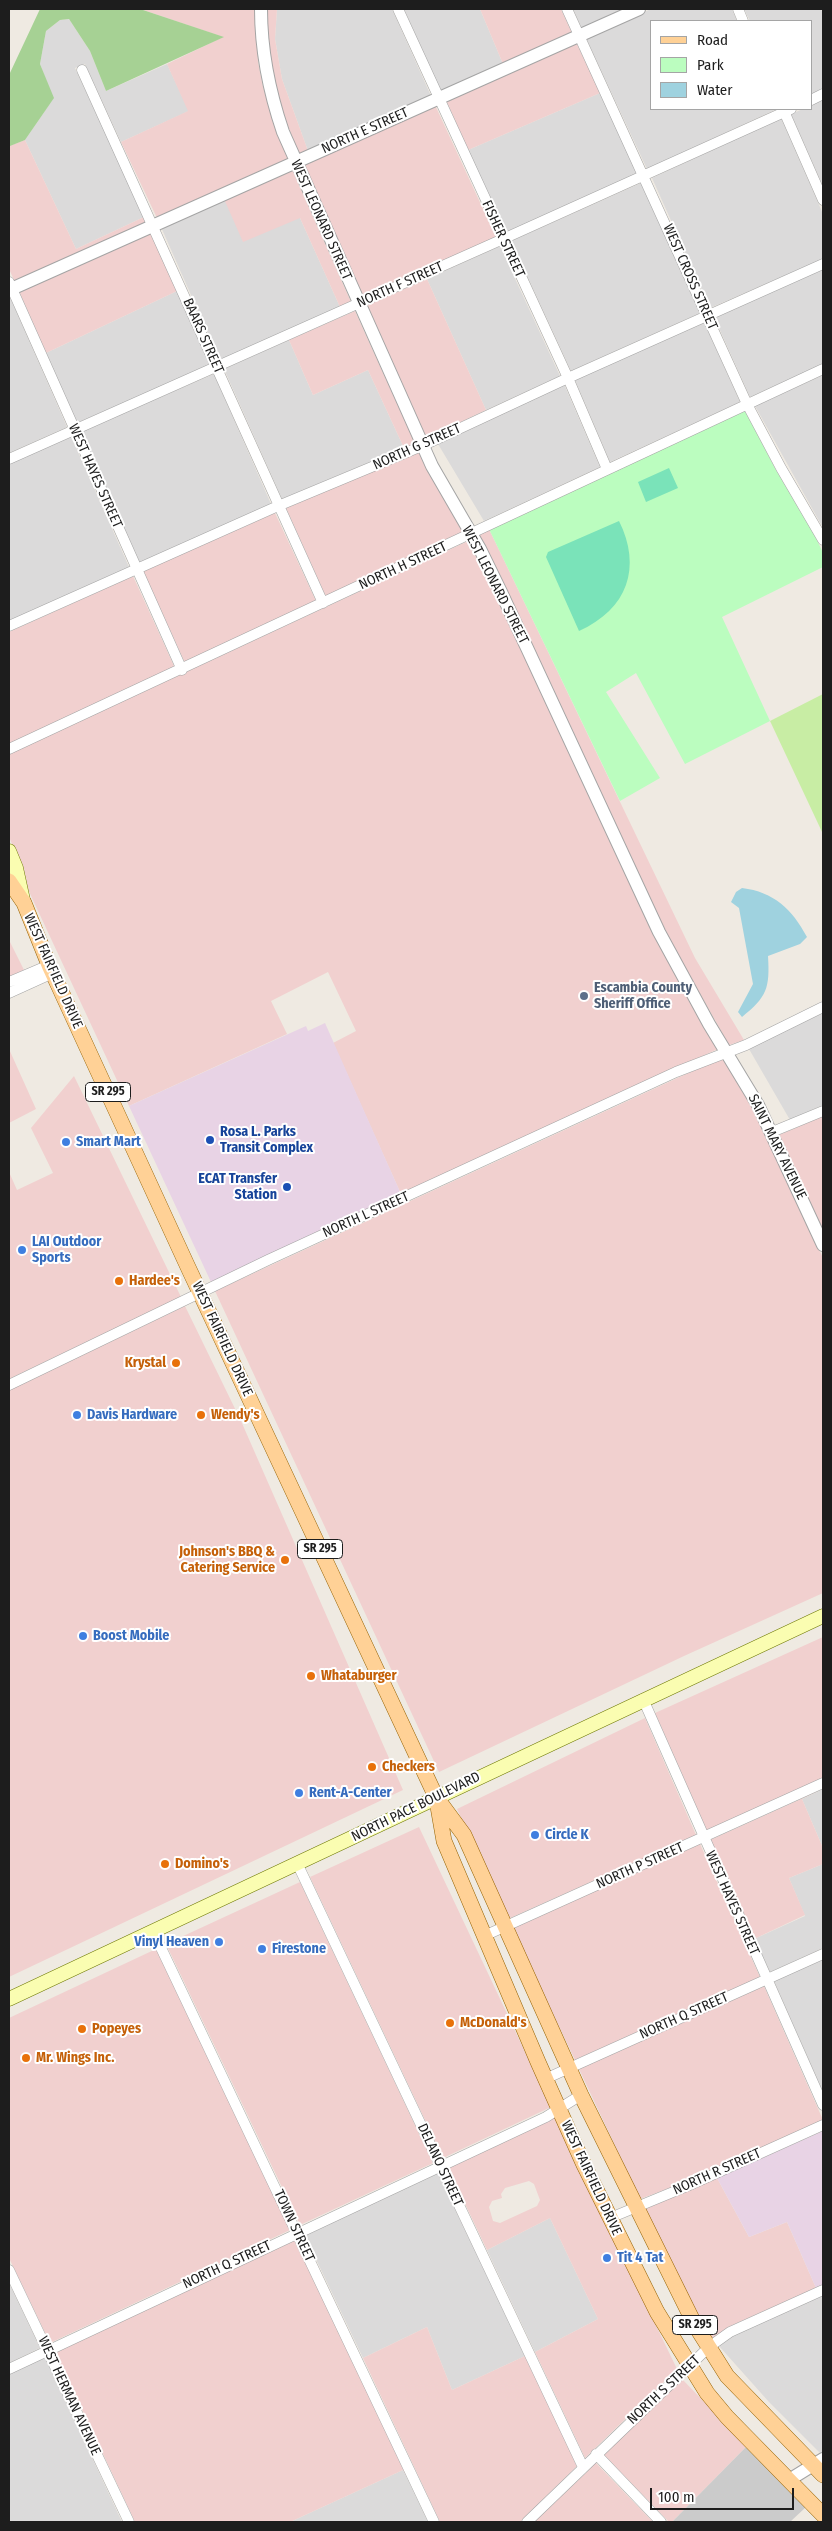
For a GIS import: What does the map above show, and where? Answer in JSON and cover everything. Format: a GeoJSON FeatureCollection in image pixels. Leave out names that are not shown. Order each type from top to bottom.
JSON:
{"type":"FeatureCollection","features":[{"type":"Feature","properties":{"kind":"main road"},"geometry":{"type":"LineString","coordinates":[[9,851],[16,868],[24,903]]}},
{"type":"Feature","properties":{"kind":"main road","name":"WEST FAIRFIELD DRIVE"},"geometry":{"type":"LineString","coordinates":[[9,881],[24,903],[51,969],[200,1293],[436,1797],[464,1835],[568,2068],[679,2295],[728,2376],[820,2466]]}},
{"type":"Feature","properties":{"kind":"main road","name":"NORTH PACE BOULEVARD"},"geometry":{"type":"LineString","coordinates":[[9,1999],[643,1699],[823,1616]]}},
{"type":"Feature","properties":{"kind":"main road","name":"WEST FAIRFIELD DRIVE"},"geometry":{"type":"LineString","coordinates":[[436,1797],[444,1841],[484,1936],[559,2109],[657,2312],[707,2393],[727,2417],[823,2514]]}},
{"type":"Feature","properties":{"kind":"street","name":"WEST LEONARD STREET"},"geometry":{"type":"LineString","coordinates":[[261,9],[261,34],[268,85],[283,132],[358,304],[422,446],[501,592],[659,932],[726,1051]]}},
{"type":"Feature","properties":{"kind":"street","name":"FISHER STREET"},"geometry":{"type":"LineString","coordinates":[[398,9],[568,378],[607,469]]}},
{"type":"Feature","properties":{"kind":"street","name":"WEST CROSS STREET"},"geometry":{"type":"LineString","coordinates":[[567,9],[747,404],[781,468],[823,540]]}},
{"type":"Feature","properties":{"kind":"street","name":"NORTH E STREET"},"geometry":{"type":"LineString","coordinates":[[10,287],[154,225],[639,9]]}},
{"type":"Feature","properties":{"kind":"street","name":"BAARS STREET"},"geometry":{"type":"LineString","coordinates":[[82,70],[154,225],[323,603]]}},
{"type":"Feature","properties":{"kind":"street","name":"NORTH F STREET"},"geometry":{"type":"LineString","coordinates":[[9,458],[504,239],[786,110]]}},
{"type":"Feature","properties":{"kind":"street"},"geometry":{"type":"LineString","coordinates":[[786,110],[823,200]]}},
{"type":"Feature","properties":{"kind":"street","name":"NORTH G STREET"},"geometry":{"type":"LineString","coordinates":[[9,626],[278,506],[422,446],[568,378],[823,264]]}},
{"type":"Feature","properties":{"kind":"street","name":"WEST HAYES STREET"},"geometry":{"type":"LineString","coordinates":[[10,287],[182,670]]}},
{"type":"Feature","properties":{"kind":"street","name":"NORTH H STREET"},"geometry":{"type":"LineString","coordinates":[[9,749],[182,670],[823,369]]}},
{"type":"Feature","properties":{"kind":"street"},"geometry":{"type":"LineString","coordinates":[[9,982],[51,969]]}},
{"type":"Feature","properties":{"kind":"street"},"geometry":{"type":"LineString","coordinates":[[9,993],[51,969]]}},
{"type":"Feature","properties":{"kind":"street"},"geometry":{"type":"LineString","coordinates":[[726,1051],[746,1045],[823,1007]]}},
{"type":"Feature","properties":{"kind":"street","name":"SAINT MARY AVENUE"},"geometry":{"type":"LineString","coordinates":[[726,1051],[772,1132],[823,1245]]}},
{"type":"Feature","properties":{"kind":"street","name":"NORTH L STREET"},"geometry":{"type":"LineString","coordinates":[[9,1385],[268,1260],[726,1051]]}},
{"type":"Feature","properties":{"kind":"street"},"geometry":{"type":"LineString","coordinates":[[772,1132],[823,1110]]}},
{"type":"Feature","properties":{"kind":"street","name":"WEST HAYES STREET"},"geometry":{"type":"LineString","coordinates":[[643,1699],[823,2106]]}},
{"type":"Feature","properties":{"kind":"street","name":"NORTH P STREET"},"geometry":{"type":"LineString","coordinates":[[484,1936],[823,1783]]}},
{"type":"Feature","properties":{"kind":"street","name":"DELANO STREET"},"geometry":{"type":"LineString","coordinates":[[297,1863],[583,2466]]}},
{"type":"Feature","properties":{"kind":"street","name":"TOWN STREET"},"geometry":{"type":"LineString","coordinates":[[153,1930],[434,2522]]}},
{"type":"Feature","properties":{"kind":"street","name":"NORTH Q STREET"},"geometry":{"type":"LineString","coordinates":[[545,2078],[823,1954]]}},
{"type":"Feature","properties":{"kind":"street","name":"NORTH Q STREET"},"geometry":{"type":"LineString","coordinates":[[9,2369],[559,2109],[581,2095]]}},
{"type":"Feature","properties":{"kind":"street","name":"NORTH R STREET"},"geometry":{"type":"LineString","coordinates":[[610,2218],[690,2185],[823,2125]]}},
{"type":"Feature","properties":{"kind":"street","name":"WEST HERMAN AVENUE"},"geometry":{"type":"LineString","coordinates":[[9,2270],[128,2522]]}},
{"type":"Feature","properties":{"kind":"street","name":"NORTH S STREET"},"geometry":{"type":"LineString","coordinates":[[527,2522],[689,2364],[709,2347],[730,2332],[823,2290]]}},
{"type":"Feature","properties":{"kind":"street"},"geometry":{"type":"LineString","coordinates":[[596,2454],[661,2522]]}},
{"type":"Feature","properties":{"kind":"street"},"geometry":{"type":"LineString","coordinates":[[789,2480],[820,2466]]}},
{"type":"Feature","properties":{"kind":"shaded area"},"geometry":{"type":"Polygon","coordinates":[[[140,9],[255,9],[258,62],[263,87],[289,160],[157,218],[121,142],[188,111],[167,64],[223,37],[140,9]]]}},
{"type":"Feature","properties":{"kind":"shaded area"},"geometry":{"type":"Polygon","coordinates":[[[266,9],[277,9],[275,39],[282,79],[308,151],[299,155],[281,108],[269,59],[266,9]]]}},
{"type":"Feature","properties":{"kind":"shaded area"},"geometry":{"type":"Polygon","coordinates":[[[277,9],[392,9],[431,96],[308,151],[282,79],[275,39],[277,9]]]}},
{"type":"Feature","properties":{"kind":"shaded area"},"geometry":{"type":"Polygon","coordinates":[[[404,9],[480,9],[503,64],[441,92],[404,9]]]}},
{"type":"Feature","properties":{"kind":"shaded area"},"geometry":{"type":"Polygon","coordinates":[[[480,9],[561,9],[572,33],[503,64],[480,9]]]}},
{"type":"Feature","properties":{"kind":"shaded area"},"geometry":{"type":"Polygon","coordinates":[[[573,9],[627,9],[582,29],[573,9]]]}},
{"type":"Feature","properties":{"kind":"shaded area"},"geometry":{"type":"Polygon","coordinates":[[[651,9],[732,9],[737,20],[650,20],[650,110],[775,110],[647,169],[586,38],[651,9]]]}},
{"type":"Feature","properties":{"kind":"shaded area"},"geometry":{"type":"Polygon","coordinates":[[[744,9],[821,9],[823,14],[823,89],[812,94],[812,20],[750,20],[744,9]]]}},
{"type":"Feature","properties":{"kind":"shaded area"},"geometry":{"type":"Polygon","coordinates":[[[69,19],[90,51],[106,91],[167,64],[189,111],[121,142],[85,64],[75,68],[144,217],[76,249],[25,140],[53,99],[40,64],[46,31],[60,20],[69,19]]]}},
{"type":"Feature","properties":{"kind":"shaded area"},"geometry":{"type":"Polygon","coordinates":[[[576,42],[600,93],[468,150],[446,100],[576,42]]]}},
{"type":"Feature","properties":{"kind":"shaded area"},"geometry":{"type":"Polygon","coordinates":[[[600,93],[637,174],[507,233],[468,150],[600,93]]]}},
{"type":"Feature","properties":{"kind":"shaded area"},"geometry":{"type":"Polygon","coordinates":[[[823,100],[823,186],[791,114],[801,110],[812,110],[812,105],[823,100]]]}},
{"type":"Feature","properties":{"kind":"shaded area"},"geometry":{"type":"Polygon","coordinates":[[[435,105],[496,237],[362,297],[303,164],[435,105]]]}},
{"type":"Feature","properties":{"kind":"shaded area"},"geometry":{"type":"Polygon","coordinates":[[[781,118],[823,214],[823,259],[710,308],[652,178],[781,118]]]}},
{"type":"Feature","properties":{"kind":"shaded area"},"geometry":{"type":"Polygon","coordinates":[[[25,140],[76,249],[144,217],[147,223],[15,282],[9,269],[9,146],[25,140]]]}},
{"type":"Feature","properties":{"kind":"shaded area"},"geometry":{"type":"Polygon","coordinates":[[[292,169],[351,302],[340,307],[300,218],[243,242],[224,199],[292,169]]]}},
{"type":"Feature","properties":{"kind":"shaded area"},"geometry":{"type":"Polygon","coordinates":[[[641,183],[700,313],[571,371],[511,241],[641,183]]]}},
{"type":"Feature","properties":{"kind":"shaded area"},"geometry":{"type":"Polygon","coordinates":[[[224,199],[300,218],[340,307],[220,361],[161,227],[224,199]]]}},
{"type":"Feature","properties":{"kind":"shaded area"},"geometry":{"type":"Polygon","coordinates":[[[151,232],[177,291],[46,353],[19,291],[151,232]]]}},
{"type":"Feature","properties":{"kind":"shaded area"},"geometry":{"type":"Polygon","coordinates":[[[500,246],[560,376],[486,410],[427,279],[500,246]]]}},
{"type":"Feature","properties":{"kind":"shaded area"},"geometry":{"type":"Polygon","coordinates":[[[823,269],[823,364],[750,397],[714,317],[823,269]]]}},
{"type":"Feature","properties":{"kind":"shaded area"},"geometry":{"type":"Polygon","coordinates":[[[427,279],[486,410],[425,439],[365,306],[427,279]]]}},
{"type":"Feature","properties":{"kind":"shaded area"},"geometry":{"type":"Polygon","coordinates":[[[177,291],[210,365],[77,423],[46,353],[177,291]]]}},
{"type":"Feature","properties":{"kind":"shaded area"},"geometry":{"type":"Polygon","coordinates":[[[9,295],[67,427],[9,453],[9,295]]]}},
{"type":"Feature","properties":{"kind":"shaded area"},"geometry":{"type":"Polygon","coordinates":[[[355,311],[415,443],[404,448],[368,370],[313,395],[289,340],[355,311]]]}},
{"type":"Feature","properties":{"kind":"shaded area"},"geometry":{"type":"Polygon","coordinates":[[[704,322],[740,402],[610,462],[575,380],[704,322]]]}},
{"type":"Feature","properties":{"kind":"shaded area"},"geometry":{"type":"Polygon","coordinates":[[[289,340],[313,395],[368,370],[404,448],[282,499],[224,369],[289,340]]]}},
{"type":"Feature","properties":{"kind":"shaded area"},"geometry":{"type":"Polygon","coordinates":[[[214,374],[271,504],[139,563],[81,431],[214,374]]]}},
{"type":"Feature","properties":{"kind":"shaded area"},"geometry":{"type":"Polygon","coordinates":[[[823,375],[823,528],[755,406],[823,375]]]}},
{"type":"Feature","properties":{"kind":"shaded area"},"geometry":{"type":"Polygon","coordinates":[[[564,384],[600,467],[484,521],[438,444],[564,384]]]}},
{"type":"Feature","properties":{"kind":"shaded area"},"geometry":{"type":"Polygon","coordinates":[[[71,436],[129,567],[9,621],[9,464],[71,436]]]}},
{"type":"Feature","properties":{"kind":"shaded area"},"geometry":{"type":"Polygon","coordinates":[[[419,452],[463,532],[326,597],[286,508],[419,452]]]}},
{"type":"Feature","properties":{"kind":"shaded area"},"geometry":{"type":"Polygon","coordinates":[[[275,513],[316,601],[185,663],[143,571],[275,513]]]}},
{"type":"Feature","properties":{"kind":"shaded area"},"geometry":{"type":"Polygon","coordinates":[[[489,529],[695,958],[744,1040],[729,1045],[664,930],[478,535],[489,529]]]}},
{"type":"Feature","properties":{"kind":"shaded area"},"geometry":{"type":"Polygon","coordinates":[[[468,541],[496,595],[654,935],[718,1049],[401,1194],[333,1043],[356,1031],[328,972],[271,1001],[287,1034],[129,1106],[25,883],[21,865],[9,837],[9,754],[468,541]]]}},
{"type":"Feature","properties":{"kind":"shaded area"},"geometry":{"type":"Polygon","coordinates":[[[133,576],[175,668],[9,744],[9,632],[133,576]]]}},
{"type":"Feature","properties":{"kind":"shaded area"},"geometry":{"type":"Polygon","coordinates":[[[9,940],[24,970],[9,977],[9,940]]]}},
{"type":"Feature","properties":{"kind":"shaded area"},"geometry":{"type":"Polygon","coordinates":[[[823,1012],[823,1105],[790,1120],[749,1049],[823,1012]]]}},
{"type":"Feature","properties":{"kind":"shaded area"},"geometry":{"type":"Polygon","coordinates":[[[325,1023],[401,1194],[211,1282],[129,1106],[306,1026],[308,1031],[325,1023]]]}},
{"type":"Feature","properties":{"kind":"shaded area"},"geometry":{"type":"Polygon","coordinates":[[[9,1049],[36,1109],[9,1123],[9,1049]]]}},
{"type":"Feature","properties":{"kind":"shaded area"},"geometry":{"type":"Polygon","coordinates":[[[723,1057],[753,1108],[823,1258],[823,1593],[684,1656],[439,1772],[215,1291],[723,1057]]]}},
{"type":"Feature","properties":{"kind":"shaded area"},"geometry":{"type":"Polygon","coordinates":[[[74,1076],[181,1297],[9,1379],[9,1172],[17,1190],[53,1173],[31,1128],[74,1076]]]}},
{"type":"Feature","properties":{"kind":"shaded area"},"geometry":{"type":"Polygon","coordinates":[[[823,1116],[823,1231],[779,1135],[823,1116]]]}},
{"type":"Feature","properties":{"kind":"shaded area"},"geometry":{"type":"Polygon","coordinates":[[[185,1306],[241,1421],[403,1790],[9,1977],[9,1390],[185,1306]]]}},
{"type":"Feature","properties":{"kind":"shaded area"},"geometry":{"type":"Polygon","coordinates":[[[823,1637],[823,1778],[707,1831],[655,1713],[823,1637]]]}},
{"type":"Feature","properties":{"kind":"shaded area"},"geometry":{"type":"Polygon","coordinates":[[[645,1718],[696,1835],[508,1919],[457,1809],[645,1718]]]}},
{"type":"Feature","properties":{"kind":"shaded area"},"geometry":{"type":"Polygon","coordinates":[[[823,1789],[823,1848],[802,1799],[823,1789]]]}},
{"type":"Feature","properties":{"kind":"shaded area"},"geometry":{"type":"Polygon","coordinates":[[[823,1789],[802,1799],[823,1848],[823,1864],[789,1878],[805,1915],[754,1939],[710,1840],[823,1789]]]}},
{"type":"Feature","properties":{"kind":"shaded area"},"geometry":{"type":"Polygon","coordinates":[[[419,1827],[551,2107],[443,2158],[310,1877],[419,1827]]]}},
{"type":"Feature","properties":{"kind":"shaded area"},"geometry":{"type":"Polygon","coordinates":[[[700,1844],[760,1977],[575,2060],[512,1928],[700,1844]]]}},
{"type":"Feature","properties":{"kind":"shaded area"},"geometry":{"type":"Polygon","coordinates":[[[823,1864],[823,1948],[770,1972],[754,1939],[805,1916],[789,1878],[823,1864]]]}},
{"type":"Feature","properties":{"kind":"shaded area"},"geometry":{"type":"Polygon","coordinates":[[[300,1882],[433,2163],[300,2225],[166,1944],[300,1882]]]}},
{"type":"Feature","properties":{"kind":"shaded area"},"geometry":{"type":"Polygon","coordinates":[[[156,1949],[290,2230],[50,2343],[9,2258],[9,2018],[156,1949]]]}},
{"type":"Feature","properties":{"kind":"shaded area"},"geometry":{"type":"Polygon","coordinates":[[[823,1959],[823,2092],[774,1981],[823,1959]]]}},
{"type":"Feature","properties":{"kind":"shaded area"},"geometry":{"type":"Polygon","coordinates":[[[764,1986],[823,2120],[688,2181],[640,2199],[579,2069],[764,1986]]]}},
{"type":"Feature","properties":{"kind":"shaded area"},"geometry":{"type":"Polygon","coordinates":[[[555,2116],[677,2369],[585,2458],[535,2352],[598,2319],[550,2218],[487,2250],[447,2166],[555,2116]],[[529,2181],[505,2188],[501,2194],[502,2198],[492,2201],[489,2207],[493,2221],[500,2223],[537,2206],[540,2200],[534,2184],[529,2181]]]}},
{"type":"Feature","properties":{"kind":"shaded area"},"geometry":{"type":"Polygon","coordinates":[[[823,2131],[823,2285],[816,2288],[787,2222],[749,2237],[717,2178],[823,2131]]]}},
{"type":"Feature","properties":{"kind":"shaded area"},"geometry":{"type":"Polygon","coordinates":[[[437,2171],[525,2356],[452,2390],[427,2327],[363,2358],[304,2234],[437,2171]]]}},
{"type":"Feature","properties":{"kind":"shaded area"},"geometry":{"type":"Polygon","coordinates":[[[717,2178],[749,2237],[787,2222],[816,2288],[728,2327],[713,2339],[705,2330],[644,2208],[717,2178]]]}},
{"type":"Feature","properties":{"kind":"shaded area"},"geometry":{"type":"Polygon","coordinates":[[[550,2218],[598,2319],[535,2352],[487,2250],[550,2218]]]}},
{"type":"Feature","properties":{"kind":"shaded area"},"geometry":{"type":"Polygon","coordinates":[[[294,2238],[409,2481],[403,2470],[290,2522],[135,2522],[55,2352],[294,2238]]]}},
{"type":"Feature","properties":{"kind":"shaded area"},"geometry":{"type":"Polygon","coordinates":[[[9,2283],[40,2348],[9,2363],[9,2283]]]}},
{"type":"Feature","properties":{"kind":"shaded area"},"geometry":{"type":"Polygon","coordinates":[[[823,2295],[823,2453],[821,2454],[769,2402],[719,2346],[732,2336],[823,2295]]]}},
{"type":"Feature","properties":{"kind":"shaded area"},"geometry":{"type":"Polygon","coordinates":[[[427,2327],[452,2390],[525,2356],[577,2466],[520,2522],[440,2522],[363,2358],[427,2327]]]}},
{"type":"Feature","properties":{"kind":"shaded area"},"geometry":{"type":"Polygon","coordinates":[[[45,2357],[122,2522],[9,2522],[9,2374],[45,2357]]]}},
{"type":"Feature","properties":{"kind":"shaded area"},"geometry":{"type":"Polygon","coordinates":[[[682,2379],[747,2446],[672,2522],[669,2522],[603,2454],[682,2379]]]}},
{"type":"Feature","properties":{"kind":"shaded area"},"geometry":{"type":"Polygon","coordinates":[[[747,2446],[806,2507],[790,2522],[672,2522],[747,2446]]]}},
{"type":"Feature","properties":{"kind":"shaded area"},"geometry":{"type":"Polygon","coordinates":[[[595,2462],[653,2522],[534,2522],[590,2469],[595,2462]]]}},
{"type":"Feature","properties":{"kind":"shaded area"},"geometry":{"type":"Polygon","coordinates":[[[403,2470],[428,2522],[290,2522],[403,2470]]]}},
{"type":"Feature","properties":{"kind":"green space"},"geometry":{"type":"Polygon","coordinates":[[[40,9],[140,9],[224,37],[106,91],[90,51],[69,19],[60,20],[46,31],[40,64],[54,98],[25,140],[10,146],[9,75],[40,9]]]}},
{"type":"Feature","properties":{"kind":"green space"},"geometry":{"type":"Polygon","coordinates":[[[745,411],[776,470],[816,538],[823,553],[823,567],[722,617],[770,721],[685,764],[636,673],[606,692],[660,778],[620,801],[489,529],[745,411]]]}},
{"type":"Feature","properties":{"kind":"green space"},"geometry":{"type":"Polygon","coordinates":[[[669,468],[678,488],[646,502],[638,482],[669,468]]]}},
{"type":"Feature","properties":{"kind":"green space"},"geometry":{"type":"Polygon","coordinates":[[[619,521],[626,538],[629,554],[629,570],[626,585],[619,599],[609,611],[596,622],[579,631],[546,557],[548,552],[619,521]]]}},
{"type":"Feature","properties":{"kind":"green space"},"geometry":{"type":"Polygon","coordinates":[[[823,694],[823,834],[770,721],[823,694]]]}},
{"type":"Feature","properties":{"kind":"water"},"geometry":{"type":"Polygon","coordinates":[[[742,888],[764,893],[781,904],[795,918],[807,937],[800,944],[768,956],[768,976],[765,991],[757,1004],[742,1017],[738,1012],[753,984],[739,908],[731,902],[736,892],[742,888]]]}},
{"type":"Feature","properties":{"kind":"place","name":"Escambia County Sheriff Office"},"geometry":{"type":"Point","coordinates":[584,996]}},
{"type":"Feature","properties":{"kind":"place","name":"Rosa L. Parks Transit Complex"},"geometry":{"type":"Point","coordinates":[210,1140]}},
{"type":"Feature","properties":{"kind":"place","name":"Smart Mart"},"geometry":{"type":"Point","coordinates":[66,1142]}},
{"type":"Feature","properties":{"kind":"place","name":"ECAT Transfer Station"},"geometry":{"type":"Point","coordinates":[287,1187]}},
{"type":"Feature","properties":{"kind":"place","name":"LAI Outdoor Sports"},"geometry":{"type":"Point","coordinates":[22,1250]}},
{"type":"Feature","properties":{"kind":"place","name":"Hardee's"},"geometry":{"type":"Point","coordinates":[119,1281]}},
{"type":"Feature","properties":{"kind":"place","name":"Krystal"},"geometry":{"type":"Point","coordinates":[176,1363]}},
{"type":"Feature","properties":{"kind":"place","name":"Davis Hardware"},"geometry":{"type":"Point","coordinates":[77,1415]}},
{"type":"Feature","properties":{"kind":"place","name":"Wendy's"},"geometry":{"type":"Point","coordinates":[201,1415]}},
{"type":"Feature","properties":{"kind":"place","name":"Johnson's BBQ & Catering Service"},"geometry":{"type":"Point","coordinates":[285,1560]}},
{"type":"Feature","properties":{"kind":"place","name":"Boost Mobile"},"geometry":{"type":"Point","coordinates":[83,1636]}},
{"type":"Feature","properties":{"kind":"place","name":"Whataburger"},"geometry":{"type":"Point","coordinates":[311,1676]}},
{"type":"Feature","properties":{"kind":"place","name":"Checkers"},"geometry":{"type":"Point","coordinates":[372,1767]}},
{"type":"Feature","properties":{"kind":"place","name":"Rent-A-Center"},"geometry":{"type":"Point","coordinates":[299,1793]}},
{"type":"Feature","properties":{"kind":"place","name":"Circle K"},"geometry":{"type":"Point","coordinates":[535,1835]}},
{"type":"Feature","properties":{"kind":"place","name":"Domino's"},"geometry":{"type":"Point","coordinates":[165,1864]}},
{"type":"Feature","properties":{"kind":"place","name":"Vinyl Heaven"},"geometry":{"type":"Point","coordinates":[219,1942]}},
{"type":"Feature","properties":{"kind":"place","name":"Firestone"},"geometry":{"type":"Point","coordinates":[262,1949]}},
{"type":"Feature","properties":{"kind":"place","name":"McDonald's"},"geometry":{"type":"Point","coordinates":[450,2023]}},
{"type":"Feature","properties":{"kind":"place","name":"Popeyes"},"geometry":{"type":"Point","coordinates":[82,2029]}},
{"type":"Feature","properties":{"kind":"place","name":"Mr. Wings Inc."},"geometry":{"type":"Point","coordinates":[26,2058]}},
{"type":"Feature","properties":{"kind":"place","name":"Tit 4 Tat"},"geometry":{"type":"Point","coordinates":[607,2258]}}]}
